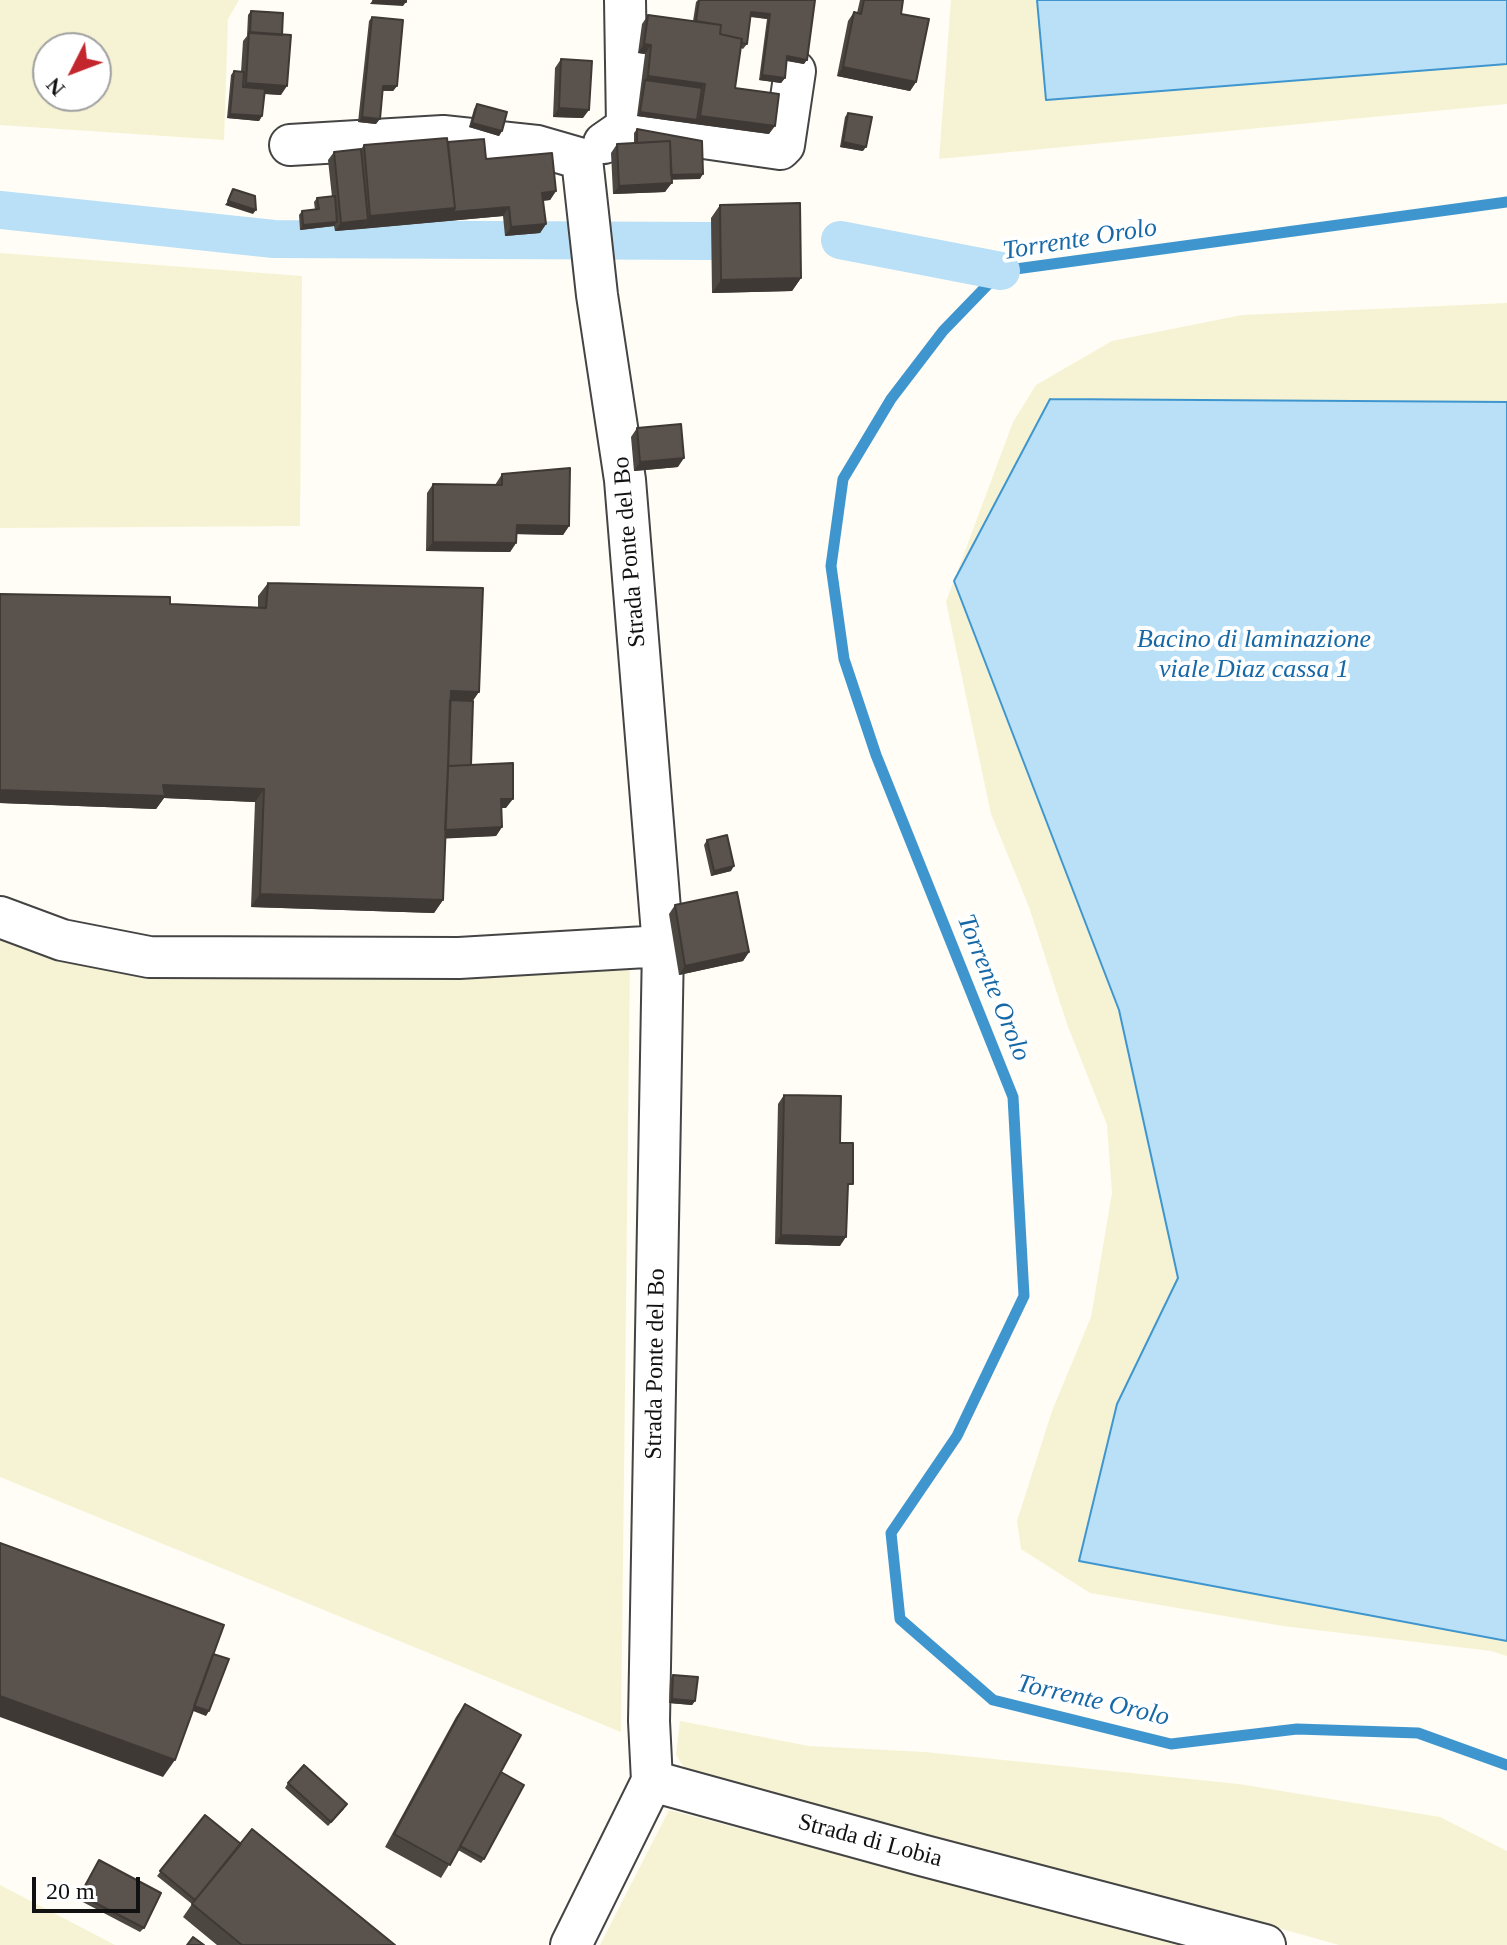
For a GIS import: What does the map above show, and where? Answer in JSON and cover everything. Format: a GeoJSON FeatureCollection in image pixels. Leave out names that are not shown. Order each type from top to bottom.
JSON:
{"type":"FeatureCollection","features":[{"type":"Feature","properties":{"kind":"street"},"geometry":{"type":"LineString","coordinates":[[625,0],[627,127]]}},
{"type":"Feature","properties":{"kind":"street"},"geometry":{"type":"LineString","coordinates":[[290,145],[443,136],[537,146],[582,159],[627,127],[780,149],[784,145],[795,71]]}},
{"type":"Feature","properties":{"kind":"street","name":"Strada Ponte del Bo"},"geometry":{"type":"LineString","coordinates":[[582,159],[597,295],[625,480],[663,946],[650,1705],[652,1781]]}},
{"type":"Feature","properties":{"kind":"street"},"geometry":{"type":"LineString","coordinates":[[0,917],[62,940],[149,957],[459,958],[663,946]]}},
{"type":"Feature","properties":{"kind":"street"},"geometry":{"type":"LineString","coordinates":[[571,1945],[652,1781]]}},
{"type":"Feature","properties":{"kind":"street","name":"Strada di Lobia"},"geometry":{"type":"LineString","coordinates":[[652,1781],[1265,1945]]}},
{"type":"Feature","properties":{"kind":"shaded area"},"geometry":{"type":"Polygon","coordinates":[[[0,0],[239,0],[228,19],[224,140],[0,125],[0,0]]]}},
{"type":"Feature","properties":{"kind":"shaded area"},"geometry":{"type":"Polygon","coordinates":[[[951,0],[1507,0],[1507,104],[939,159],[951,0]]]}},
{"type":"Feature","properties":{"kind":"shaded area"},"geometry":{"type":"Polygon","coordinates":[[[0,253],[302,276],[300,526],[0,528],[0,253]]]}},
{"type":"Feature","properties":{"kind":"shaded area","name":"Bacino di laminazione viale Diaz cassa 1"},"geometry":{"type":"Polygon","coordinates":[[[1507,303],[1507,1656],[1491,1651],[1283,1626],[1090,1593],[1021,1549],[1017,1521],[1052,1411],[1091,1317],[1112,1193],[1107,1125],[1067,1024],[1029,907],[991,814],[946,602],[1013,422],[1036,385],[1112,341],[1242,315],[1507,303]]]}},
{"type":"Feature","properties":{"kind":"shaded area"},"geometry":{"type":"Polygon","coordinates":[[[0,924],[115,971],[630,961],[621,1732],[0,1477],[0,924]]]}},
{"type":"Feature","properties":{"kind":"shaded area"},"geometry":{"type":"Polygon","coordinates":[[[680,1721],[809,1746],[925,1752],[1239,1784],[1440,1817],[1507,1851],[1507,1945],[1339,1945],[688,1774],[676,1755],[680,1721]]]}},
{"type":"Feature","properties":{"kind":"shaded area"},"geometry":{"type":"Polygon","coordinates":[[[669,1810],[1187,1945],[600,1945],[669,1810]]]}},
{"type":"Feature","properties":{"kind":"shaded area"},"geometry":{"type":"Polygon","coordinates":[[[0,1885],[115,1945],[0,1945],[0,1885]]]}},
{"type":"Feature","properties":{"kind":"water"},"geometry":{"type":"Polygon","coordinates":[[[1037,0],[1507,0],[1507,64],[1046,100],[1037,0]]]}},
{"type":"Feature","properties":{"kind":"water","name":"Bacino di laminazione viale Diaz cassa 1"},"geometry":{"type":"Polygon","coordinates":[[[1050,399],[1507,402],[1507,1641],[1079,1561],[1117,1404],[1178,1278],[1119,1010],[954,581],[1050,399]]]}},
{"type":"Feature","properties":{"kind":"building"},"geometry":{"type":"Polygon","coordinates":[[[699,0],[815,0],[807,60],[787,56],[785,78],[762,75],[770,14],[751,12],[747,44],[741,43],[742,39],[720,34],[721,25],[696,21],[699,0]]]}},
{"type":"Feature","properties":{"kind":"building"},"geometry":{"type":"Polygon","coordinates":[[[864,0],[903,0],[901,14],[929,19],[916,82],[843,67],[854,12],[861,14],[864,0]]]}},
{"type":"Feature","properties":{"kind":"building"},"geometry":{"type":"Polygon","coordinates":[[[251,11],[283,13],[282,35],[250,33],[251,11]]]}},
{"type":"Feature","properties":{"kind":"building"},"geometry":{"type":"Polygon","coordinates":[[[648,15],[721,25],[720,34],[742,39],[735,88],[779,94],[775,126],[700,116],[705,84],[648,76],[651,45],[644,44],[648,15]]]}},
{"type":"Feature","properties":{"kind":"building"},"geometry":{"type":"Polygon","coordinates":[[[372,17],[403,20],[397,86],[383,86],[380,119],[362,117],[372,17]]]}},
{"type":"Feature","properties":{"kind":"building"},"geometry":{"type":"Polygon","coordinates":[[[249,32],[291,35],[287,86],[246,83],[249,32]]]}},
{"type":"Feature","properties":{"kind":"building"},"geometry":{"type":"Polygon","coordinates":[[[561,59],[592,61],[589,110],[559,108],[561,59]]]}},
{"type":"Feature","properties":{"kind":"building"},"geometry":{"type":"Polygon","coordinates":[[[234,71],[244,72],[243,87],[265,89],[262,116],[230,114],[234,71]]]}},
{"type":"Feature","properties":{"kind":"building"},"geometry":{"type":"Polygon","coordinates":[[[645,80],[702,88],[697,120],[640,112],[645,80]]]}},
{"type":"Feature","properties":{"kind":"building"},"geometry":{"type":"Polygon","coordinates":[[[477,104],[507,112],[502,131],[472,123],[477,104]]]}},
{"type":"Feature","properties":{"kind":"building"},"geometry":{"type":"Polygon","coordinates":[[[848,113],[872,117],[866,147],[843,142],[848,113]]]}},
{"type":"Feature","properties":{"kind":"building"},"geometry":{"type":"Polygon","coordinates":[[[637,129],[702,141],[703,174],[671,175],[670,141],[637,143],[637,129]]]}},
{"type":"Feature","properties":{"kind":"building"},"geometry":{"type":"Polygon","coordinates":[[[447,138],[455,208],[370,216],[364,145],[447,138]]]}},
{"type":"Feature","properties":{"kind":"building"},"geometry":{"type":"Polygon","coordinates":[[[484,139],[486,159],[552,153],[556,191],[542,193],[546,224],[511,227],[509,207],[453,212],[448,142],[484,139]]]}},
{"type":"Feature","properties":{"kind":"building"},"geometry":{"type":"Polygon","coordinates":[[[670,141],[672,183],[619,186],[617,144],[670,141]]]}},
{"type":"Feature","properties":{"kind":"building"},"geometry":{"type":"Polygon","coordinates":[[[361,149],[368,220],[341,223],[334,152],[361,149]]]}},
{"type":"Feature","properties":{"kind":"building"},"geometry":{"type":"Polygon","coordinates":[[[233,189],[255,196],[256,210],[228,201],[233,189]]]}},
{"type":"Feature","properties":{"kind":"building"},"geometry":{"type":"Polygon","coordinates":[[[335,196],[337,222],[303,225],[302,211],[319,209],[317,198],[335,196]]]}},
{"type":"Feature","properties":{"kind":"building"},"geometry":{"type":"Polygon","coordinates":[[[800,203],[801,278],[721,280],[720,205],[800,203]]]}},
{"type":"Feature","properties":{"kind":"building"},"geometry":{"type":"Polygon","coordinates":[[[681,424],[684,458],[640,462],[637,428],[681,424]]]}},
{"type":"Feature","properties":{"kind":"building"},"geometry":{"type":"Polygon","coordinates":[[[570,468],[569,526],[517,525],[516,543],[433,542],[433,484],[502,485],[502,474],[570,468]]]}},
{"type":"Feature","properties":{"kind":"building"},"geometry":{"type":"Polygon","coordinates":[[[268,583],[483,588],[479,692],[451,691],[443,900],[260,894],[264,789],[163,785],[165,796],[0,790],[0,594],[170,597],[170,604],[266,608],[268,583]]]}},
{"type":"Feature","properties":{"kind":"building"},"geometry":{"type":"Polygon","coordinates":[[[450,700],[473,701],[471,765],[448,766],[450,700]]]}},
{"type":"Feature","properties":{"kind":"building"},"geometry":{"type":"Polygon","coordinates":[[[513,763],[513,799],[501,799],[502,827],[445,830],[448,766],[513,763]]]}},
{"type":"Feature","properties":{"kind":"building"},"geometry":{"type":"Polygon","coordinates":[[[727,835],[734,866],[714,871],[707,840],[727,835]]]}},
{"type":"Feature","properties":{"kind":"building"},"geometry":{"type":"Polygon","coordinates":[[[737,892],[749,952],[685,966],[675,905],[737,892]]]}},
{"type":"Feature","properties":{"kind":"building"},"geometry":{"type":"Polygon","coordinates":[[[784,1095],[841,1096],[840,1143],[853,1143],[853,1184],[848,1184],[846,1237],[781,1235],[784,1095]]]}},
{"type":"Feature","properties":{"kind":"building"},"geometry":{"type":"Polygon","coordinates":[[[0,1543],[224,1625],[175,1760],[0,1696],[0,1543]]]}},
{"type":"Feature","properties":{"kind":"building"},"geometry":{"type":"Polygon","coordinates":[[[213,1654],[229,1659],[209,1711],[194,1706],[213,1654]]]}},
{"type":"Feature","properties":{"kind":"building"},"geometry":{"type":"Polygon","coordinates":[[[673,1675],[698,1677],[695,1701],[672,1699],[673,1675]]]}},
{"type":"Feature","properties":{"kind":"building"},"geometry":{"type":"Polygon","coordinates":[[[465,1704],[521,1735],[450,1865],[394,1834],[465,1704]]]}},
{"type":"Feature","properties":{"kind":"building"},"geometry":{"type":"Polygon","coordinates":[[[304,1765],[347,1804],[331,1822],[288,1783],[304,1765]]]}},
{"type":"Feature","properties":{"kind":"building"},"geometry":{"type":"Polygon","coordinates":[[[501,1772],[524,1785],[484,1859],[460,1846],[501,1772]]]}},
{"type":"Feature","properties":{"kind":"building"},"geometry":{"type":"Polygon","coordinates":[[[205,1815],[241,1844],[195,1900],[160,1871],[205,1815]]]}},
{"type":"Feature","properties":{"kind":"building"},"geometry":{"type":"Polygon","coordinates":[[[252,1829],[395,1945],[242,1945],[192,1904],[252,1829]]]}},
{"type":"Feature","properties":{"kind":"building"},"geometry":{"type":"Polygon","coordinates":[[[99,1860],[161,1893],[144,1928],[80,1895],[99,1860]]]}},
{"type":"Feature","properties":{"kind":"building"},"geometry":{"type":"Polygon","coordinates":[[[193,1937],[204,1945],[187,1945],[193,1937]]]}},
{"type":"Feature","properties":{"kind":"waterway","name":"Torrente Orolo"},"geometry":{"type":"LineString","coordinates":[[1507,202],[1001,271],[943,331],[891,399],[843,479],[831,566],[844,659],[876,755],[1013,1097],[1024,1296],[957,1436],[891,1533],[900,1619],[993,1700],[1171,1744],[1297,1729],[1418,1733],[1507,1765]]}},
{"type":"Feature","properties":{"kind":"waterway"},"geometry":{"type":"LineString","coordinates":[[0,210],[274,239],[711,241]]}},
{"type":"Feature","properties":{"kind":"waterway"},"geometry":{"type":"LineString","coordinates":[[840,240],[1001,271]]}}]}
